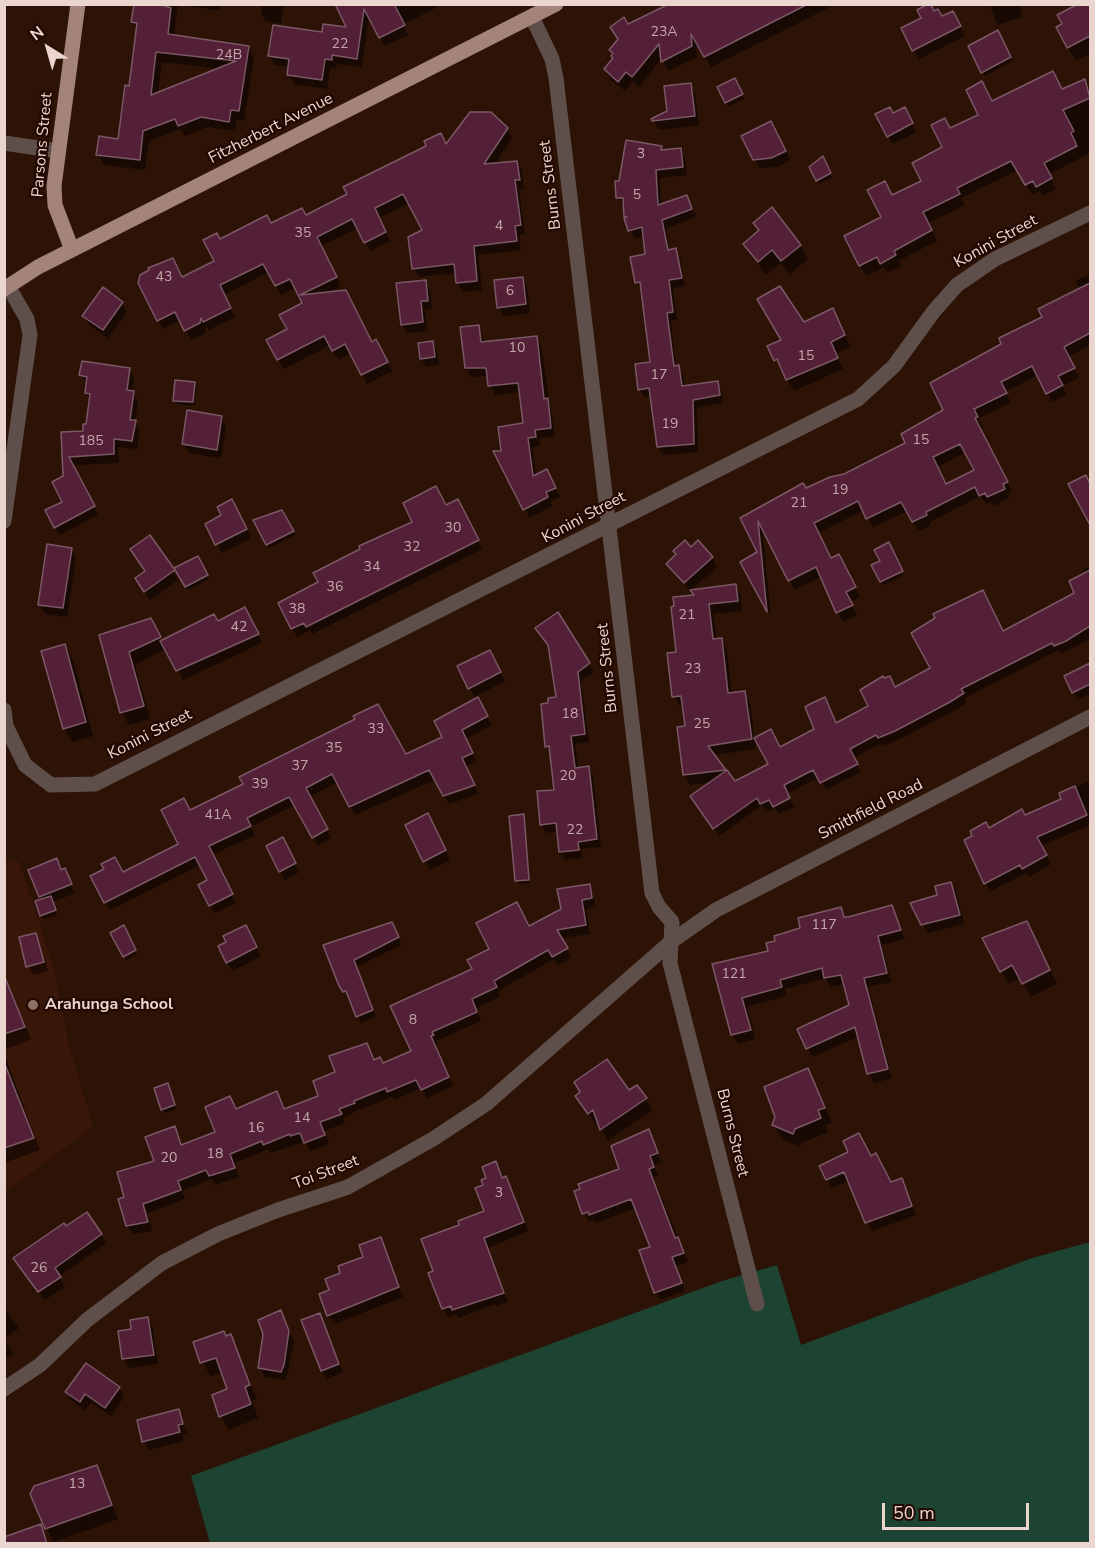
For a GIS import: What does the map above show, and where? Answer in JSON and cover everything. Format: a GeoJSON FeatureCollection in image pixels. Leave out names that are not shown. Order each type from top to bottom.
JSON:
{"type":"FeatureCollection","features":[{"type":"Feature","properties":{"kind":"main road","name":"Parsons Street"},"geometry":{"type":"LineString","coordinates":[[72,250],[55,206],[57,151],[78,4]]}},
{"type":"Feature","properties":{"kind":"main road","name":"Fitzherbert Avenue"},"geometry":{"type":"LineString","coordinates":[[6,288],[72,250],[556,4]]}},
{"type":"Feature","properties":{"kind":"street","name":"Burns Street"},"geometry":{"type":"LineString","coordinates":[[532,17],[552,59],[556,78],[652,893],[659,907],[672,922],[670,963],[757,1304]]}},
{"type":"Feature","properties":{"kind":"street"},"geometry":{"type":"LineString","coordinates":[[4,143],[57,151]]}},
{"type":"Feature","properties":{"kind":"street","name":"Konini Street"},"geometry":{"type":"LineString","coordinates":[[4,710],[6,726],[25,765],[51,785],[95,784],[858,399],[894,366],[934,311],[957,285],[995,260],[1090,213]]}},
{"type":"Feature","properties":{"kind":"street"},"geometry":{"type":"LineString","coordinates":[[4,521],[30,335],[27,319],[6,288]]}},
{"type":"Feature","properties":{"kind":"street","name":"Smithfield Road"},"geometry":{"type":"LineString","coordinates":[[672,941],[716,910],[1090,717]]}},
{"type":"Feature","properties":{"kind":"street","name":"Toi Street"},"geometry":{"type":"LineString","coordinates":[[4,1389],[40,1365],[87,1320],[162,1263],[218,1234],[278,1210],[348,1187],[424,1144],[486,1104],[672,941]]}},
{"type":"Feature","properties":{"kind":"shaded area","name":"Arahunga School"},"geometry":{"type":"Polygon","coordinates":[[[4,858],[19,862],[53,965],[69,1045],[93,1127],[5,1192],[4,858]]]}},
{"type":"Feature","properties":{"kind":"green space"},"geometry":{"type":"Polygon","coordinates":[[[1090,1242],[1090,1543],[210,1543],[191,1476],[722,1281],[777,1265],[801,1345],[1032,1258],[1090,1242]]]}},
{"type":"Feature","properties":{"kind":"building"},"geometry":{"type":"Polygon","coordinates":[[[134,4],[159,4],[171,8],[168,34],[249,46],[239,111],[231,110],[229,122],[201,117],[178,126],[175,119],[143,131],[140,160],[96,155],[99,136],[118,139],[125,85],[129,86],[137,23],[131,22],[134,4]],[[156,52],[151,95],[236,61],[156,52]]]}},
{"type":"Feature","properties":{"kind":"building"},"geometry":{"type":"Polygon","coordinates":[[[335,4],[394,4],[405,25],[379,38],[364,9],[357,59],[332,55],[332,60],[325,59],[322,80],[287,75],[289,59],[268,56],[273,25],[322,32],[323,24],[346,27],[335,4]]]}},
{"type":"Feature","properties":{"kind":"building"},"geometry":{"type":"Polygon","coordinates":[[[669,4],[808,4],[704,57],[691,34],[692,46],[661,62],[659,44],[632,77],[626,72],[618,82],[604,69],[613,58],[611,56],[613,53],[609,50],[618,39],[610,27],[624,17],[628,24],[669,4]]]}},
{"type":"Feature","properties":{"kind":"building"},"geometry":{"type":"Polygon","coordinates":[[[931,4],[934,11],[938,9],[942,16],[953,11],[961,26],[912,51],[901,28],[921,18],[917,10],[931,4]]]}},
{"type":"Feature","properties":{"kind":"building"},"geometry":{"type":"Polygon","coordinates":[[[1078,4],[1090,4],[1090,36],[1067,48],[1056,27],[1062,24],[1057,15],[1078,4]]]}},
{"type":"Feature","properties":{"kind":"building"},"geometry":{"type":"Polygon","coordinates":[[[998,30],[1011,57],[981,73],[968,46],[998,30]]]}},
{"type":"Feature","properties":{"kind":"building"},"geometry":{"type":"Polygon","coordinates":[[[1053,71],[1062,89],[1085,79],[1090,98],[1063,110],[1074,131],[1071,133],[1077,146],[1044,163],[1052,178],[1036,187],[1033,181],[1025,185],[1011,161],[957,188],[960,194],[923,212],[932,230],[894,251],[896,255],[880,264],[877,257],[859,266],[844,236],[881,217],[867,190],[885,181],[892,195],[921,181],[912,163],[942,147],[931,125],[945,118],[950,128],[978,115],[966,90],[982,81],[992,101],[1053,71]]]}},
{"type":"Feature","properties":{"kind":"building"},"geometry":{"type":"Polygon","coordinates":[[[735,78],[743,94],[725,103],[717,87],[735,78]]]}},
{"type":"Feature","properties":{"kind":"building"},"geometry":{"type":"Polygon","coordinates":[[[691,83],[695,116],[652,121],[651,119],[667,111],[664,86],[691,83]]]}},
{"type":"Feature","properties":{"kind":"building"},"geometry":{"type":"Polygon","coordinates":[[[890,107],[893,113],[905,107],[913,123],[887,137],[875,114],[890,107]]]}},
{"type":"Feature","properties":{"kind":"building"},"geometry":{"type":"Polygon","coordinates":[[[470,112],[491,112],[508,128],[484,164],[517,161],[520,180],[515,180],[521,225],[515,226],[517,241],[474,246],[477,281],[456,283],[454,264],[412,269],[408,237],[422,230],[403,194],[375,208],[386,232],[364,243],[352,219],[317,237],[337,277],[300,295],[346,290],[372,342],[376,339],[388,362],[361,375],[345,344],[332,351],[324,336],[277,360],[266,340],[287,329],[279,315],[302,303],[290,279],[275,286],[263,264],[220,285],[231,308],[203,322],[201,318],[200,323],[184,331],[175,312],[157,321],[138,283],[140,275],[149,270],[148,268],[173,258],[182,277],[214,261],[203,240],[217,233],[220,239],[267,215],[271,223],[302,208],[306,215],[347,194],[343,187],[426,146],[424,141],[441,133],[446,144],[470,112]]]}},
{"type":"Feature","properties":{"kind":"building"},"geometry":{"type":"Polygon","coordinates":[[[771,121],[786,151],[771,158],[753,160],[741,136],[771,121]]]}},
{"type":"Feature","properties":{"kind":"building"},"geometry":{"type":"Polygon","coordinates":[[[626,140],[662,146],[661,150],[681,148],[683,167],[656,170],[658,205],[687,195],[692,209],[662,220],[668,250],[676,248],[682,278],[669,280],[673,312],[667,313],[674,366],[679,365],[682,386],[718,381],[720,395],[693,400],[694,444],[657,447],[649,388],[638,390],[635,364],[650,362],[640,282],[635,283],[630,257],[645,254],[642,227],[628,231],[624,218],[627,217],[624,217],[623,198],[616,198],[615,181],[619,181],[626,140]]]}},
{"type":"Feature","properties":{"kind":"building"},"geometry":{"type":"Polygon","coordinates":[[[823,156],[831,173],[816,181],[809,167],[823,156]]]}},
{"type":"Feature","properties":{"kind":"building"},"geometry":{"type":"Polygon","coordinates":[[[772,207],[801,245],[781,261],[772,250],[758,262],[743,244],[759,230],[753,223],[772,207]]]}},
{"type":"Feature","properties":{"kind":"building"},"geometry":{"type":"Polygon","coordinates":[[[523,277],[526,304],[497,308],[494,280],[523,277]]]}},
{"type":"Feature","properties":{"kind":"building"},"geometry":{"type":"Polygon","coordinates":[[[426,280],[428,301],[421,301],[423,322],[401,325],[396,283],[426,280]]]}},
{"type":"Feature","properties":{"kind":"building"},"geometry":{"type":"Polygon","coordinates":[[[1090,283],[1090,333],[1064,347],[1075,368],[1058,376],[1063,385],[1046,394],[1032,366],[1001,382],[1007,393],[974,409],[978,417],[975,418],[1008,482],[1003,484],[1005,489],[987,497],[985,493],[979,496],[975,487],[926,512],[927,515],[912,522],[901,502],[866,519],[858,501],[814,523],[831,558],[839,554],[856,587],[846,592],[853,605],[836,613],[816,567],[788,581],[758,521],[767,612],[740,562],[757,552],[740,518],[803,483],[806,488],[830,477],[844,474],[905,443],[901,434],[943,410],[930,383],[1001,344],[999,338],[1042,317],[1038,309],[1090,283]],[[960,444],[933,457],[946,484],[974,470],[960,444]]]}},
{"type":"Feature","properties":{"kind":"building"},"geometry":{"type":"Polygon","coordinates":[[[780,286],[804,322],[833,308],[845,335],[831,342],[838,358],[786,380],[777,359],[774,361],[767,346],[781,340],[757,299],[780,286]]]}},
{"type":"Feature","properties":{"kind":"building"},"geometry":{"type":"Polygon","coordinates":[[[103,287],[123,302],[103,330],[82,316],[103,287]]]}},
{"type":"Feature","properties":{"kind":"building"},"geometry":{"type":"Polygon","coordinates":[[[479,325],[481,342],[537,336],[544,399],[548,398],[551,428],[535,430],[536,437],[528,438],[533,476],[547,469],[556,488],[546,492],[548,497],[523,510],[493,451],[501,451],[498,427],[523,423],[518,383],[488,386],[486,368],[465,368],[460,327],[479,325]]]}},
{"type":"Feature","properties":{"kind":"building"},"geometry":{"type":"Polygon","coordinates":[[[433,341],[435,357],[420,359],[418,343],[433,341]]]}},
{"type":"Feature","properties":{"kind":"building"},"geometry":{"type":"Polygon","coordinates":[[[82,361],[130,368],[127,390],[134,391],[130,420],[136,420],[132,441],[114,439],[114,454],[69,457],[95,506],[54,528],[45,510],[62,502],[52,482],[63,476],[61,432],[83,431],[83,424],[86,424],[90,394],[85,393],[87,377],[79,375],[82,361]]]}},
{"type":"Feature","properties":{"kind":"building"},"geometry":{"type":"Polygon","coordinates":[[[175,380],[195,382],[193,402],[173,401],[175,380]]]}},
{"type":"Feature","properties":{"kind":"building"},"geometry":{"type":"Polygon","coordinates":[[[187,410],[222,416],[217,450],[182,444],[187,410]]]}},
{"type":"Feature","properties":{"kind":"building"},"geometry":{"type":"Polygon","coordinates":[[[1086,475],[1090,484],[1090,525],[1068,484],[1086,475]]]}},
{"type":"Feature","properties":{"kind":"building"},"geometry":{"type":"Polygon","coordinates":[[[436,486],[446,505],[458,499],[479,540],[306,627],[304,623],[291,629],[278,603],[318,582],[313,573],[360,549],[359,546],[412,522],[403,503],[436,486]]]}},
{"type":"Feature","properties":{"kind":"building"},"geometry":{"type":"Polygon","coordinates":[[[232,499],[247,529],[215,545],[205,524],[221,515],[217,507],[232,499]]]}},
{"type":"Feature","properties":{"kind":"building"},"geometry":{"type":"Polygon","coordinates":[[[282,510],[294,531],[266,545],[253,520],[282,510]]]}},
{"type":"Feature","properties":{"kind":"building"},"geometry":{"type":"Polygon","coordinates":[[[150,535],[175,570],[144,592],[135,578],[145,571],[130,549],[150,535]]]}},
{"type":"Feature","properties":{"kind":"building"},"geometry":{"type":"Polygon","coordinates":[[[685,540],[691,547],[698,540],[713,557],[684,583],[666,564],[676,554],[673,551],[685,540]]]}},
{"type":"Feature","properties":{"kind":"building"},"geometry":{"type":"Polygon","coordinates":[[[889,542],[903,571],[880,582],[871,565],[880,561],[874,550],[889,542]]]}},
{"type":"Feature","properties":{"kind":"building"},"geometry":{"type":"Polygon","coordinates":[[[47,544],[72,548],[63,608],[38,605],[47,544]]]}},
{"type":"Feature","properties":{"kind":"building"},"geometry":{"type":"Polygon","coordinates":[[[198,556],[208,575],[185,587],[174,568],[198,556]]]}},
{"type":"Feature","properties":{"kind":"building"},"geometry":{"type":"Polygon","coordinates":[[[1090,570],[1090,626],[1066,641],[1054,646],[1052,643],[961,689],[964,693],[950,702],[895,731],[878,738],[876,735],[850,749],[858,764],[820,783],[813,770],[784,785],[790,798],[773,807],[769,800],[760,804],[757,798],[713,829],[690,796],[727,770],[735,781],[768,764],[754,738],[771,729],[780,747],[814,729],[805,707],[810,704],[825,697],[836,723],[868,706],[860,690],[883,676],[884,678],[890,676],[895,687],[930,668],[911,633],[935,618],[933,614],[983,590],[1003,631],[1074,593],[1069,581],[1090,570]]]}},
{"type":"Feature","properties":{"kind":"building"},"geometry":{"type":"Polygon","coordinates":[[[736,584],[738,601],[709,604],[713,639],[722,638],[728,693],[745,691],[752,739],[708,746],[726,770],[683,775],[677,727],[685,726],[681,696],[672,697],[667,653],[676,652],[671,607],[674,606],[673,597],[694,595],[690,590],[736,584]]]}},
{"type":"Feature","properties":{"kind":"building"},"geometry":{"type":"Polygon","coordinates":[[[245,607],[259,634],[176,671],[160,641],[214,614],[218,621],[245,607]]]}},
{"type":"Feature","properties":{"kind":"building"},"geometry":{"type":"Polygon","coordinates":[[[558,612],[590,663],[578,672],[585,734],[571,736],[575,768],[589,766],[597,839],[578,842],[579,850],[559,852],[556,823],[540,825],[537,791],[554,790],[549,746],[545,747],[541,704],[548,703],[548,698],[556,697],[548,645],[535,628],[558,612]]]}},
{"type":"Feature","properties":{"kind":"building"},"geometry":{"type":"Polygon","coordinates":[[[151,618],[161,637],[129,652],[144,706],[120,713],[99,635],[151,618]]]}},
{"type":"Feature","properties":{"kind":"building"},"geometry":{"type":"Polygon","coordinates":[[[65,644],[86,722],[63,729],[41,651],[65,644]]]}},
{"type":"Feature","properties":{"kind":"building"},"geometry":{"type":"Polygon","coordinates":[[[490,650],[501,672],[468,689],[457,666],[490,650]]]}},
{"type":"Feature","properties":{"kind":"building"},"geometry":{"type":"Polygon","coordinates":[[[1090,663],[1090,684],[1072,693],[1064,676],[1090,663]]]}},
{"type":"Feature","properties":{"kind":"building"},"geometry":{"type":"Polygon","coordinates":[[[478,697],[488,716],[462,730],[473,753],[462,758],[475,785],[443,796],[429,770],[349,807],[332,774],[306,788],[328,829],[312,838],[289,797],[247,818],[251,826],[209,846],[233,894],[209,906],[198,885],[207,880],[195,857],[104,903],[90,876],[104,869],[101,864],[115,857],[123,872],[178,844],[161,810],[184,798],[190,810],[243,784],[239,777],[355,719],[353,716],[378,704],[406,754],[442,737],[434,721],[478,697]]]}},
{"type":"Feature","properties":{"kind":"building"},"geometry":{"type":"Polygon","coordinates":[[[1075,786],[1087,815],[1037,837],[1047,855],[1022,869],[1020,865],[984,884],[964,840],[972,836],[970,831],[986,822],[989,828],[1022,809],[1025,815],[1061,799],[1059,793],[1075,786]]]}},
{"type":"Feature","properties":{"kind":"building"},"geometry":{"type":"Polygon","coordinates":[[[428,813],[446,850],[423,862],[405,825],[428,813]]]}},
{"type":"Feature","properties":{"kind":"building"},"geometry":{"type":"Polygon","coordinates":[[[524,814],[529,880],[515,881],[509,816],[524,814]]]}},
{"type":"Feature","properties":{"kind":"building"},"geometry":{"type":"Polygon","coordinates":[[[283,837],[296,863],[279,872],[266,846],[283,837]]]}},
{"type":"Feature","properties":{"kind":"building"},"geometry":{"type":"Polygon","coordinates":[[[57,858],[61,870],[65,868],[72,884],[39,897],[28,870],[57,858]]]}},
{"type":"Feature","properties":{"kind":"building"},"geometry":{"type":"Polygon","coordinates":[[[951,882],[960,915],[921,925],[910,903],[937,895],[935,886],[951,882]]]}},
{"type":"Feature","properties":{"kind":"building"},"geometry":{"type":"Polygon","coordinates":[[[590,884],[592,898],[582,900],[586,925],[557,930],[568,948],[552,957],[548,950],[494,981],[497,987],[472,999],[477,1012],[432,1032],[434,1035],[431,1036],[449,1077],[421,1090],[416,1080],[387,1092],[386,1088],[354,1101],[355,1103],[339,1109],[342,1114],[320,1122],[325,1135],[304,1143],[300,1133],[290,1136],[290,1134],[263,1145],[262,1141],[230,1154],[235,1168],[209,1176],[206,1170],[178,1181],[181,1190],[143,1204],[148,1222],[126,1226],[118,1199],[124,1197],[117,1172],[154,1161],[145,1137],[175,1126],[181,1145],[215,1132],[205,1107],[230,1096],[236,1109],[277,1091],[284,1109],[318,1096],[313,1081],[335,1072],[329,1056],[367,1043],[374,1060],[380,1057],[383,1063],[411,1051],[390,1006],[472,969],[467,960],[489,949],[476,923],[517,902],[529,926],[561,909],[557,889],[590,884]]]}},
{"type":"Feature","properties":{"kind":"building"},"geometry":{"type":"Polygon","coordinates":[[[51,896],[56,910],[40,916],[35,901],[51,896]]]}},
{"type":"Feature","properties":{"kind":"building"},"geometry":{"type":"Polygon","coordinates":[[[892,905],[901,930],[878,936],[887,973],[864,978],[888,1069],[867,1074],[855,1027],[806,1049],[797,1029],[849,1005],[841,975],[824,978],[822,968],[780,980],[782,987],[742,998],[751,1030],[731,1035],[712,964],[768,951],[766,943],[775,941],[774,936],[800,928],[798,918],[841,907],[844,917],[848,917],[892,905]]]}},
{"type":"Feature","properties":{"kind":"building"},"geometry":{"type":"Polygon","coordinates":[[[1027,921],[1050,970],[1022,984],[1012,965],[1000,972],[982,938],[1027,921]]]}},
{"type":"Feature","properties":{"kind":"building"},"geometry":{"type":"Polygon","coordinates":[[[392,922],[399,937],[354,960],[373,1010],[356,1017],[346,991],[343,992],[339,986],[323,945],[392,922]]]}},
{"type":"Feature","properties":{"kind":"building"},"geometry":{"type":"Polygon","coordinates":[[[124,925],[136,950],[123,957],[110,933],[124,925]]]}},
{"type":"Feature","properties":{"kind":"building"},"geometry":{"type":"Polygon","coordinates":[[[246,925],[257,947],[226,963],[218,946],[226,942],[223,936],[246,925]]]}},
{"type":"Feature","properties":{"kind":"building"},"geometry":{"type":"Polygon","coordinates":[[[36,933],[44,962],[26,967],[19,937],[36,933]]]}},
{"type":"Feature","properties":{"kind":"building"},"geometry":{"type":"Polygon","coordinates":[[[4,975],[25,1027],[4,1034],[4,975]]]}},
{"type":"Feature","properties":{"kind":"building"},"geometry":{"type":"Polygon","coordinates":[[[607,1059],[629,1090],[637,1085],[647,1098],[600,1130],[593,1110],[588,1114],[575,1096],[580,1092],[574,1082],[607,1059]]]}},
{"type":"Feature","properties":{"kind":"building"},"geometry":{"type":"Polygon","coordinates":[[[4,1062],[34,1138],[4,1148],[4,1062]]]}},
{"type":"Feature","properties":{"kind":"building"},"geometry":{"type":"Polygon","coordinates":[[[808,1068],[825,1108],[818,1110],[821,1118],[795,1129],[793,1134],[772,1125],[775,1117],[764,1087],[808,1068]]]}},
{"type":"Feature","properties":{"kind":"building"},"geometry":{"type":"Polygon","coordinates":[[[168,1083],[175,1105],[161,1110],[154,1088],[168,1083]]]}},
{"type":"Feature","properties":{"kind":"building"},"geometry":{"type":"Polygon","coordinates":[[[649,1129],[658,1153],[650,1156],[654,1167],[649,1169],[675,1238],[678,1237],[684,1253],[672,1257],[682,1283],[654,1293],[639,1250],[650,1247],[631,1199],[589,1215],[588,1212],[582,1214],[574,1191],[580,1189],[578,1184],[619,1169],[611,1146],[649,1129]]]}},
{"type":"Feature","properties":{"kind":"building"},"geometry":{"type":"Polygon","coordinates":[[[859,1133],[871,1156],[876,1153],[891,1182],[902,1178],[912,1206],[865,1223],[844,1172],[826,1180],[819,1166],[848,1152],[843,1141],[859,1133]]]}},
{"type":"Feature","properties":{"kind":"building"},"geometry":{"type":"Polygon","coordinates":[[[496,1161],[502,1178],[506,1176],[524,1222],[484,1238],[504,1293],[452,1310],[451,1306],[442,1309],[428,1273],[433,1271],[421,1239],[459,1225],[458,1221],[484,1211],[475,1188],[483,1185],[481,1180],[486,1178],[482,1167],[496,1161]]]}},
{"type":"Feature","properties":{"kind":"building"},"geometry":{"type":"Polygon","coordinates":[[[87,1212],[102,1234],[55,1268],[61,1277],[38,1292],[13,1258],[64,1223],[66,1226],[87,1212]]]}},
{"type":"Feature","properties":{"kind":"building"},"geometry":{"type":"Polygon","coordinates":[[[381,1237],[399,1287],[327,1316],[319,1294],[329,1290],[325,1279],[340,1273],[338,1266],[363,1257],[359,1245],[381,1237]]]}},
{"type":"Feature","properties":{"kind":"building"},"geometry":{"type":"Polygon","coordinates":[[[281,1310],[289,1331],[284,1365],[281,1372],[258,1368],[263,1334],[258,1320],[281,1310]]]}},
{"type":"Feature","properties":{"kind":"building"},"geometry":{"type":"Polygon","coordinates":[[[320,1313],[339,1364],[321,1371],[301,1320],[320,1313]]]}},
{"type":"Feature","properties":{"kind":"building"},"geometry":{"type":"Polygon","coordinates":[[[148,1317],[154,1355],[122,1359],[118,1331],[131,1329],[130,1320],[148,1317]]]}},
{"type":"Feature","properties":{"kind":"building"},"geometry":{"type":"Polygon","coordinates":[[[224,1331],[226,1336],[231,1334],[250,1385],[245,1387],[251,1404],[219,1417],[212,1395],[227,1389],[216,1358],[200,1363],[193,1342],[224,1331]]]}},
{"type":"Feature","properties":{"kind":"building"},"geometry":{"type":"Polygon","coordinates":[[[86,1363],[120,1387],[105,1408],[85,1394],[80,1402],[65,1392],[86,1363]]]}},
{"type":"Feature","properties":{"kind":"building"},"geometry":{"type":"Polygon","coordinates":[[[179,1409],[183,1424],[178,1425],[180,1432],[142,1442],[137,1420],[179,1409]]]}},
{"type":"Feature","properties":{"kind":"building"},"geometry":{"type":"Polygon","coordinates":[[[97,1465],[112,1505],[45,1529],[30,1494],[34,1486],[97,1465]]]}},
{"type":"Feature","properties":{"kind":"building"},"geometry":{"type":"Polygon","coordinates":[[[41,1524],[47,1544],[4,1544],[4,1537],[41,1524]]]}},
{"type":"Feature","properties":{"kind":"place","name":"Arahunga School"},"geometry":{"type":"Point","coordinates":[33,1005]}}]}
